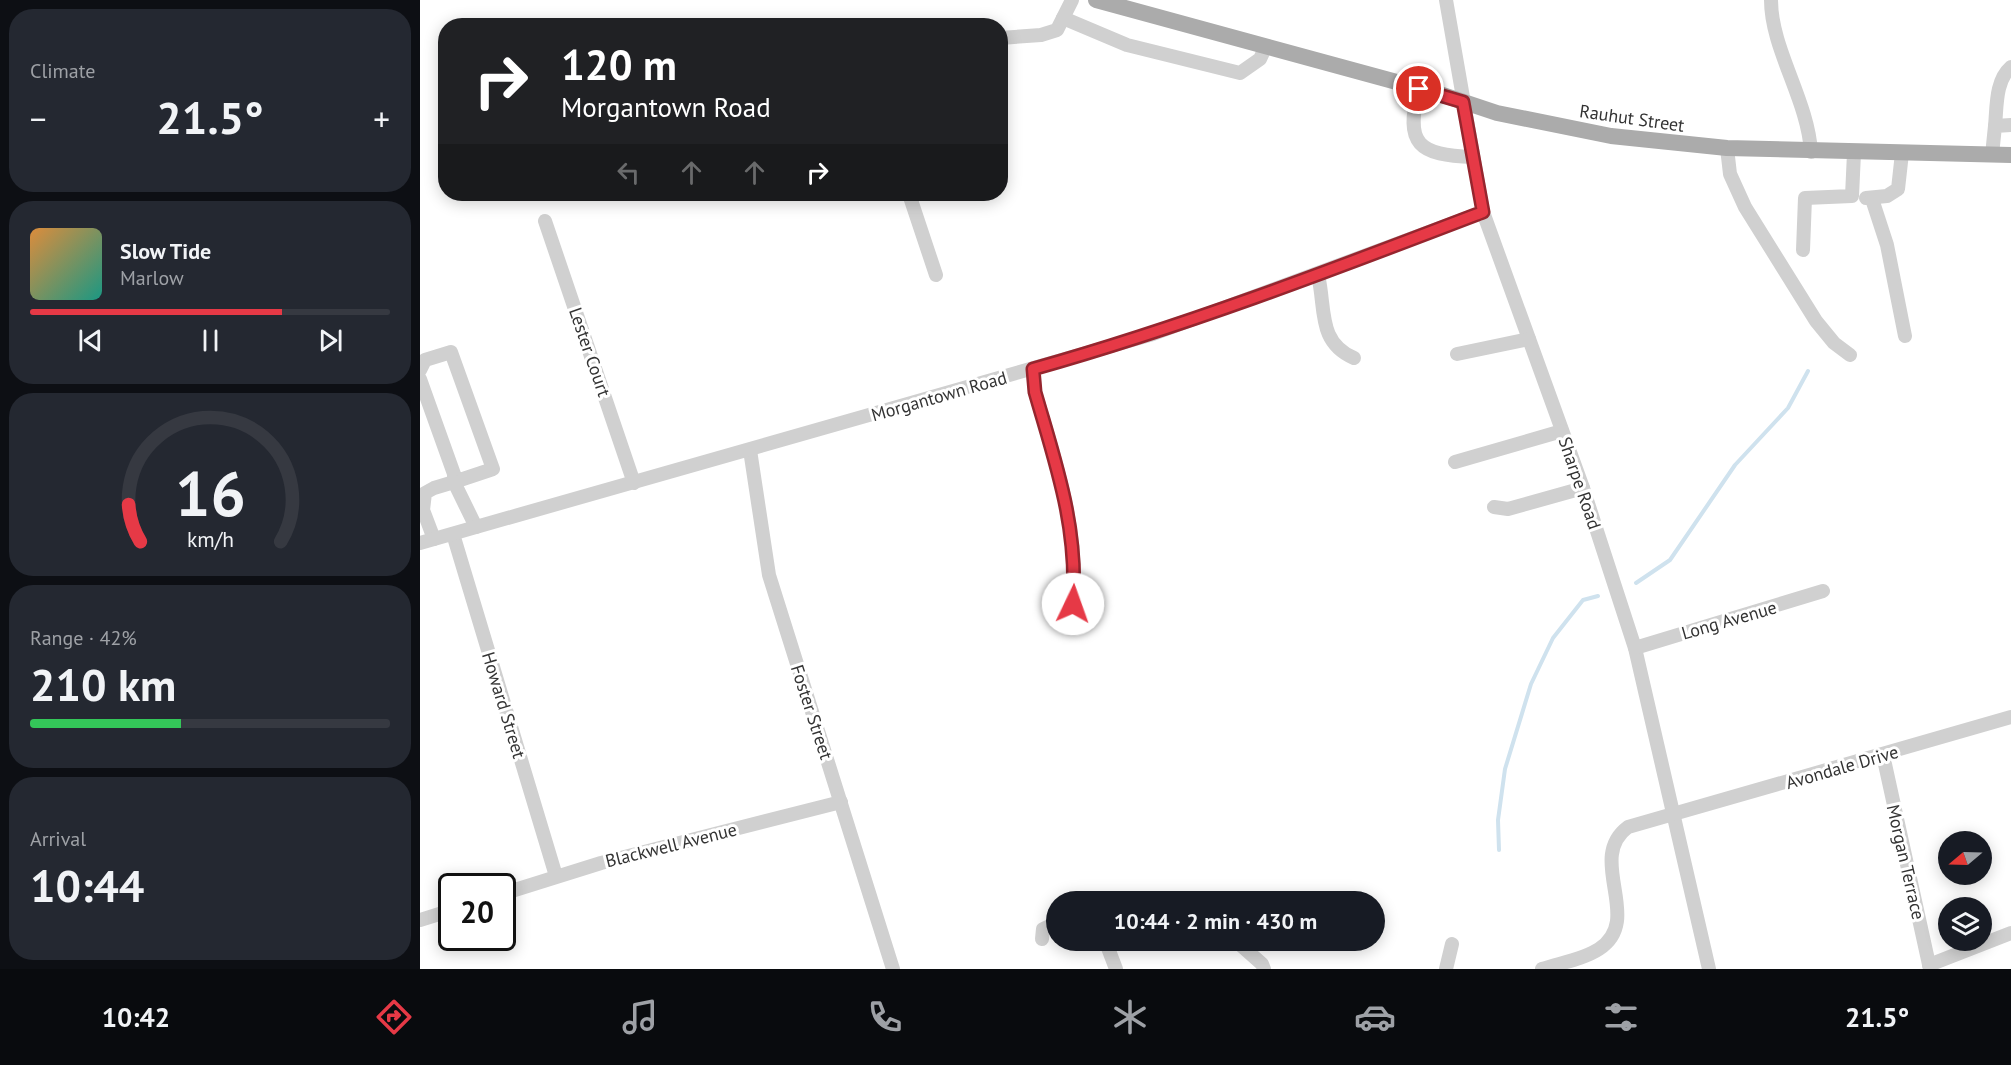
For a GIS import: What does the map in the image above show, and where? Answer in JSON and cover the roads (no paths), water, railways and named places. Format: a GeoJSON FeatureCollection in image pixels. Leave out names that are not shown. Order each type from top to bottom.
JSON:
{"type":"FeatureCollection","features":[{"type":"Feature","properties":{"kind":"main road","name":"Rauhut Street"},"geometry":{"type":"LineString","coordinates":[[1096,0],[1506,115],[1611,136],[1727,148],[1811,152],[2011,155]]}},
{"type":"Feature","properties":{"kind":"street"},"geometry":{"type":"LineString","coordinates":[[1008,37],[1041,35],[1057,30],[1072,0]]}},
{"type":"Feature","properties":{"kind":"street","name":"Sharpe Road"},"geometry":{"type":"LineString","coordinates":[[1446,0],[1483,212],[1583,488],[1635,648],[1708,969]]}},
{"type":"Feature","properties":{"kind":"street"},"geometry":{"type":"LineString","coordinates":[[1770,0],[1778,35],[1810,132],[1811,152]]}},
{"type":"Feature","properties":{"kind":"street"},"geometry":{"type":"LineString","coordinates":[[1063,18],[1127,45],[1240,73],[1260,59],[1263,46]]}},
{"type":"Feature","properties":{"kind":"street"},"geometry":{"type":"LineString","coordinates":[[1992,155],[2000,87],[2003,76],[2011,67]]}},
{"type":"Feature","properties":{"kind":"street"},"geometry":{"type":"LineString","coordinates":[[1419,89],[1414,108],[1414,136],[1422,147],[1446,156],[1473,157]]}},
{"type":"Feature","properties":{"kind":"street"},"geometry":{"type":"LineString","coordinates":[[1995,126],[2011,124]]}},
{"type":"Feature","properties":{"kind":"street"},"geometry":{"type":"LineString","coordinates":[[1727,148],[1730,174],[1745,207],[1816,321],[1834,343],[1850,355]]}},
{"type":"Feature","properties":{"kind":"street"},"geometry":{"type":"LineString","coordinates":[[1852,196],[1854,153]]}},
{"type":"Feature","properties":{"kind":"street"},"geometry":{"type":"LineString","coordinates":[[1803,250],[1805,198],[1852,196],[1872,199],[1887,196],[1898,189],[1902,153]]}},
{"type":"Feature","properties":{"kind":"street"},"geometry":{"type":"LineString","coordinates":[[1872,199],[1887,245],[1905,336]]}},
{"type":"Feature","properties":{"kind":"street"},"geometry":{"type":"LineString","coordinates":[[911,201],[936,274]]}},
{"type":"Feature","properties":{"kind":"street","name":"Morgantown Road"},"geometry":{"type":"LineString","coordinates":[[420,543],[1153,334],[1318,275],[1483,212]]}},
{"type":"Feature","properties":{"kind":"street","name":"Lester Court"},"geometry":{"type":"LineString","coordinates":[[545,221],[634,483]]}},
{"type":"Feature","properties":{"kind":"street"},"geometry":{"type":"LineString","coordinates":[[1318,275],[1325,322],[1333,346],[1354,358]]}},
{"type":"Feature","properties":{"kind":"street"},"geometry":{"type":"LineString","coordinates":[[1457,354],[1529,339]]}},
{"type":"Feature","properties":{"kind":"street"},"geometry":{"type":"LineString","coordinates":[[420,370],[425,360],[451,352],[494,469],[422,494],[423,510],[434,539]]}},
{"type":"Feature","properties":{"kind":"street"},"geometry":{"type":"LineString","coordinates":[[1033,369],[1035,392],[1071,523],[1075,576],[1073,604]]}},
{"type":"Feature","properties":{"kind":"street"},"geometry":{"type":"LineString","coordinates":[[420,379],[454,474],[454,482],[476,527]]}},
{"type":"Feature","properties":{"kind":"street"},"geometry":{"type":"LineString","coordinates":[[1455,462],[1562,431]]}},
{"type":"Feature","properties":{"kind":"street","name":"Foster Street"},"geometry":{"type":"LineString","coordinates":[[750,450],[769,575],[893,969]]}},
{"type":"Feature","properties":{"kind":"street"},"geometry":{"type":"LineString","coordinates":[[1494,507],[1508,509],[1583,488]]}},
{"type":"Feature","properties":{"kind":"street","name":"Howard Street"},"geometry":{"type":"LineString","coordinates":[[453,534],[556,876]]}},
{"type":"Feature","properties":{"kind":"street","name":"Long Avenue"},"geometry":{"type":"LineString","coordinates":[[1635,648],[1823,591]]}},
{"type":"Feature","properties":{"kind":"street","name":"Avondale Drive"},"geometry":{"type":"LineString","coordinates":[[1542,969],[1590,954],[1608,942],[1618,920],[1611,859],[1613,843],[1628,827],[2011,717]]}},
{"type":"Feature","properties":{"kind":"street","name":"Morgan Terrace"},"geometry":{"type":"LineString","coordinates":[[1883,755],[1930,967]]}},
{"type":"Feature","properties":{"kind":"street","name":"Blackwell Avenue"},"geometry":{"type":"LineString","coordinates":[[516,889],[556,876],[841,802]]}},
{"type":"Feature","properties":{"kind":"street"},"geometry":{"type":"LineString","coordinates":[[420,920],[438,914]]}},
{"type":"Feature","properties":{"kind":"street"},"geometry":{"type":"LineString","coordinates":[[1042,939],[1043,929],[1046,928]]}},
{"type":"Feature","properties":{"kind":"street"},"geometry":{"type":"LineString","coordinates":[[1930,967],[2011,933]]}},
{"type":"Feature","properties":{"kind":"street"},"geometry":{"type":"LineString","coordinates":[[1446,969],[1452,944]]}},
{"type":"Feature","properties":{"kind":"street"},"geometry":{"type":"LineString","coordinates":[[1109,951],[1116,969]]}},
{"type":"Feature","properties":{"kind":"street"},"geometry":{"type":"LineString","coordinates":[[1247,951],[1262,964],[1264,969]]}},
{"type":"Feature","properties":{"kind":"waterway"},"geometry":{"type":"LineString","coordinates":[[1636,583],[1670,560],[1735,465],[1788,408],[1808,371]]}},
{"type":"Feature","properties":{"kind":"waterway"},"geometry":{"type":"LineString","coordinates":[[1499,850],[1498,820],[1505,769],[1531,684],[1553,638],[1583,600],[1598,596]]}}]}
